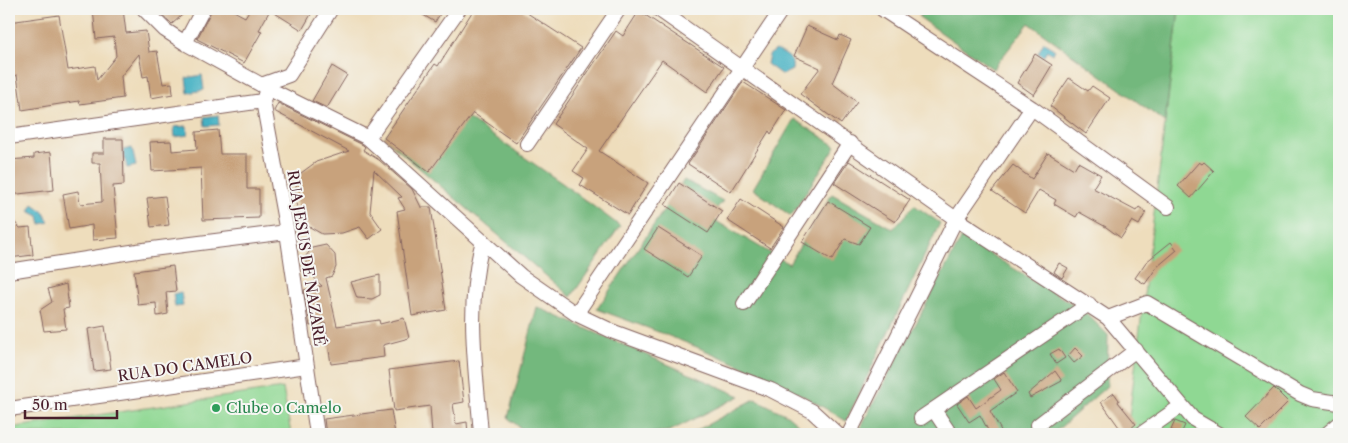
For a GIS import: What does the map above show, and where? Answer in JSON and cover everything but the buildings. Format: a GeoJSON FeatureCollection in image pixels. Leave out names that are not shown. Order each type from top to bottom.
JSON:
{"type":"FeatureCollection","features":[{"type":"Feature","properties":{"kind":"street"},"geometry":{"type":"LineString","coordinates":[[144,9],[165,30],[264,91],[368,138],[521,276],[576,314],[614,332],[771,390],[812,411],[837,434]]}},
{"type":"Feature","properties":{"kind":"street"},"geometry":{"type":"LineString","coordinates":[[185,43],[204,9]]}},
{"type":"Feature","properties":{"kind":"street"},"geometry":{"type":"LineString","coordinates":[[9,137],[264,91],[289,75],[331,9]]}},
{"type":"Feature","properties":{"kind":"street"},"geometry":{"type":"LineString","coordinates":[[368,138],[459,9]]}},
{"type":"Feature","properties":{"kind":"street"},"geometry":{"type":"LineString","coordinates":[[527,144],[619,9]]}},
{"type":"Feature","properties":{"kind":"street"},"geometry":{"type":"LineString","coordinates":[[658,9],[956,219],[1108,318],[1192,419],[1219,434]]}},
{"type":"Feature","properties":{"kind":"street"},"geometry":{"type":"LineString","coordinates":[[576,314],[782,9]]}},
{"type":"Feature","properties":{"kind":"street"},"geometry":{"type":"LineString","coordinates":[[882,9],[1032,108],[1168,207]]}},
{"type":"Feature","properties":{"kind":"street","name":"RUA JESUS DE NAZARÉ"},"geometry":{"type":"LineString","coordinates":[[264,91],[317,434]]}},
{"type":"Feature","properties":{"kind":"street"},"geometry":{"type":"LineString","coordinates":[[849,434],[956,219],[1032,108]]}},
{"type":"Feature","properties":{"kind":"street"},"geometry":{"type":"LineString","coordinates":[[744,304],[850,143]]}},
{"type":"Feature","properties":{"kind":"street"},"geometry":{"type":"LineString","coordinates":[[9,271],[144,250],[287,232]]}},
{"type":"Feature","properties":{"kind":"street"},"geometry":{"type":"LineString","coordinates":[[480,434],[472,334],[473,295],[483,241]]}},
{"type":"Feature","properties":{"kind":"street"},"geometry":{"type":"LineString","coordinates":[[1108,318],[1147,303],[1300,394],[1312,399],[1339,403]]}},
{"type":"Feature","properties":{"kind":"street"},"geometry":{"type":"LineString","coordinates":[[921,418],[1089,304]]}},
{"type":"Feature","properties":{"kind":"street"},"geometry":{"type":"LineString","coordinates":[[1038,425],[1136,350]]}},
{"type":"Feature","properties":{"kind":"street","name":"RUA DO CAMELO"},"geometry":{"type":"LineString","coordinates":[[9,409],[306,366]]}},
{"type":"Feature","properties":{"kind":"street"},"geometry":{"type":"LineString","coordinates":[[1141,434],[1181,406]]}},
{"type":"Feature","properties":{"kind":"street"},"geometry":{"type":"LineString","coordinates":[[934,410],[950,434]]}},
{"type":"Feature","properties":{"kind":"street"},"geometry":{"type":"LineString","coordinates":[[1327,434],[1339,424]]}},
{"type":"Feature","properties":{"kind":"green space"},"geometry":{"type":"Polygon","coordinates":[[[924,9],[1179,9],[1165,122],[1029,23],[993,69],[919,17],[924,9]]]}},
{"type":"Feature","properties":{"kind":"green space"},"geometry":{"type":"Polygon","coordinates":[[[1179,9],[1339,9],[1339,434],[1127,434],[1179,9]]]}},
{"type":"Feature","properties":{"kind":"green space"},"geometry":{"type":"Polygon","coordinates":[[[422,87],[562,183],[620,226],[571,297],[384,138],[422,87]]]}},
{"type":"Feature","properties":{"kind":"green space"},"geometry":{"type":"Polygon","coordinates":[[[794,119],[836,146],[791,216],[753,189],[794,119]]]}},
{"type":"Feature","properties":{"kind":"green space"},"geometry":{"type":"Polygon","coordinates":[[[684,180],[723,201],[709,217],[789,264],[832,194],[893,229],[914,205],[940,223],[846,421],[817,403],[756,372],[597,309],[684,180]]]}},
{"type":"Feature","properties":{"kind":"green space"},"geometry":{"type":"Polygon","coordinates":[[[962,237],[1084,311],[1108,335],[1107,386],[1053,434],[857,434],[962,237]]]}},
{"type":"Feature","properties":{"kind":"green space"},"geometry":{"type":"Polygon","coordinates":[[[537,307],[740,396],[670,431],[641,434],[528,434],[508,418],[537,307]]]}},
{"type":"Feature","properties":{"kind":"green space","name":"Clube o Camelo"},"geometry":{"type":"Polygon","coordinates":[[[283,388],[291,434],[9,434],[9,428],[283,388]]]}},
{"type":"Feature","properties":{"kind":"green space"},"geometry":{"type":"Polygon","coordinates":[[[755,399],[787,415],[810,434],[690,434],[755,399]]]}},
{"type":"Feature","properties":{"kind":"water"},"geometry":{"type":"Polygon","coordinates":[[[1044,42],[1055,50],[1052,54],[1047,50],[1044,56],[1038,53],[1044,42]]]}},
{"type":"Feature","properties":{"kind":"water"},"geometry":{"type":"Polygon","coordinates":[[[776,50],[789,57],[792,62],[792,70],[782,75],[767,64],[769,55],[776,50]]]}},
{"type":"Feature","properties":{"kind":"water"},"geometry":{"type":"Polygon","coordinates":[[[202,75],[204,90],[188,93],[186,78],[202,75]]]}},
{"type":"Feature","properties":{"kind":"water"},"geometry":{"type":"Polygon","coordinates":[[[218,115],[219,125],[205,126],[204,117],[218,115]]]}},
{"type":"Feature","properties":{"kind":"water"},"geometry":{"type":"Polygon","coordinates":[[[187,126],[188,135],[175,137],[174,127],[187,126]]]}},
{"type":"Feature","properties":{"kind":"water"},"geometry":{"type":"Polygon","coordinates":[[[132,148],[136,166],[127,168],[123,150],[132,148]]]}},
{"type":"Feature","properties":{"kind":"water"},"geometry":{"type":"Polygon","coordinates":[[[33,204],[43,211],[49,222],[41,224],[39,216],[29,211],[33,204]]]}},
{"type":"Feature","properties":{"kind":"water"},"geometry":{"type":"Polygon","coordinates":[[[181,292],[183,306],[175,307],[173,294],[181,292]]]}},
{"type":"Feature","properties":{"kind":"place","name":"Clube o Camelo"},"geometry":{"type":"Point","coordinates":[216,408]}}]}
